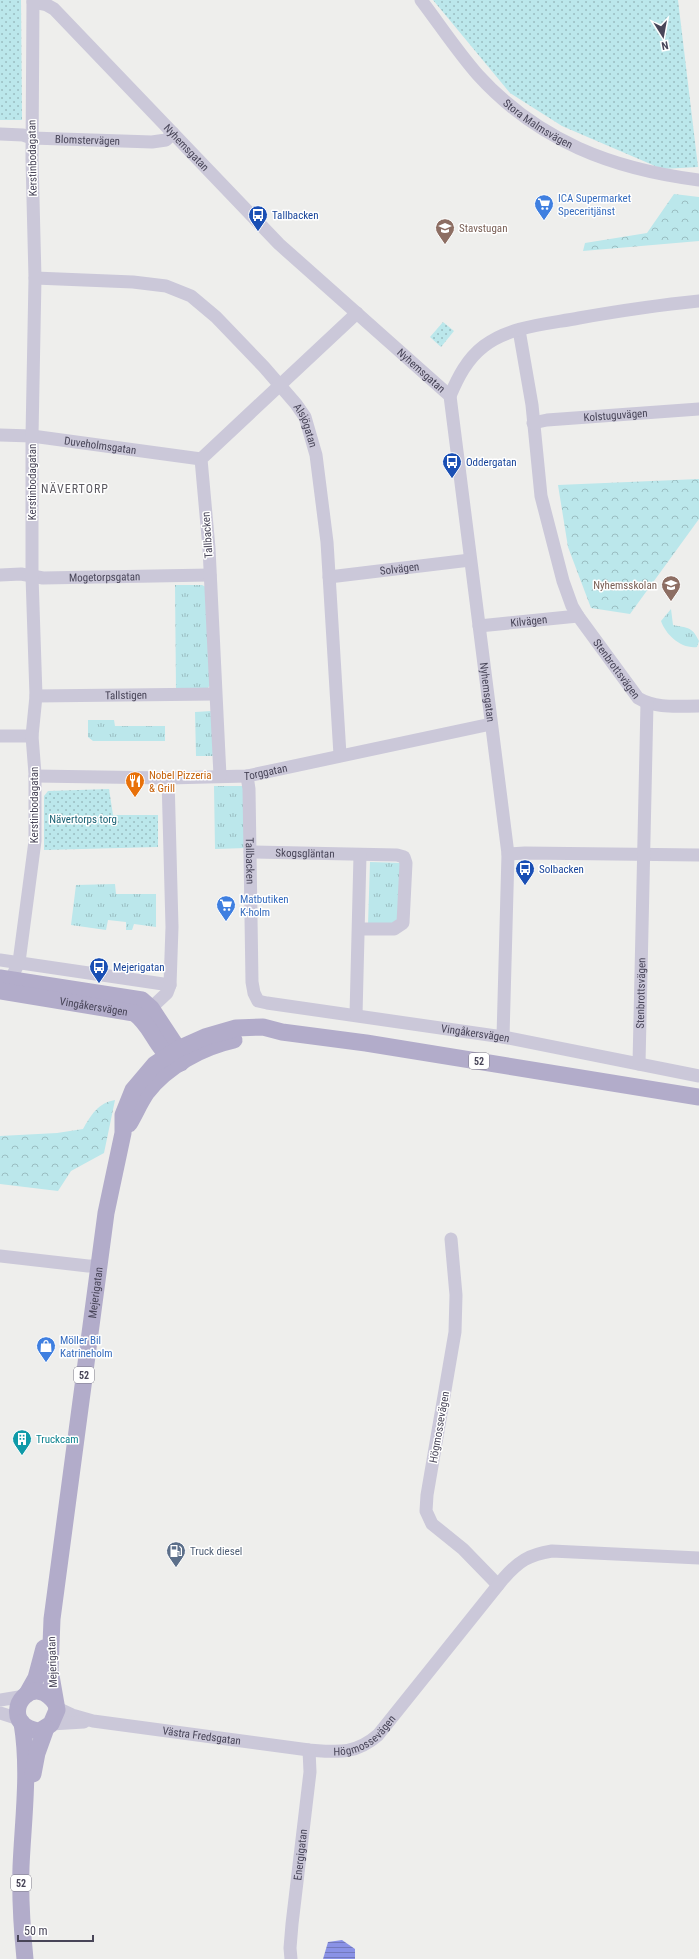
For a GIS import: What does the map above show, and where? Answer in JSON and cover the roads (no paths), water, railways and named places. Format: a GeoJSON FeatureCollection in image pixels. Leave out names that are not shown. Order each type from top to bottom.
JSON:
{"type":"FeatureCollection","features":[{"type":"Feature","properties":{"kind":"main road","name":"Vingåkersvägen"},"geometry":{"type":"LineString","coordinates":[[4,985],[136,998],[145,1002],[146,1012],[175,1056]]}},
{"type":"Feature","properties":{"kind":"main road","name":"52"},"geometry":{"type":"LineString","coordinates":[[175,1056],[224,1042],[282,1032],[366,1043],[699,1098]]}},
{"type":"Feature","properties":{"kind":"main road","name":"Mejerigatan"},"geometry":{"type":"LineString","coordinates":[[25,1807],[32,1784],[37,1753],[53,1716],[50,1670],[52,1619],[107,1207],[123,1133],[148,1091],[163,1075],[175,1056]]}},
{"type":"Feature","properties":{"kind":"main road","name":"52"},"geometry":{"type":"LineString","coordinates":[[620,1084],[699,1106]]}},
{"type":"Feature","properties":{"kind":"main road","name":"Mejerigatan"},"geometry":{"type":"LineString","coordinates":[[26,1695],[38,1670],[52,1619]]}},
{"type":"Feature","properties":{"kind":"main road"},"geometry":{"type":"LineString","coordinates":[[21,1721],[30,1729],[37,1731],[53,1716],[49,1695],[41,1691],[26,1695]]}},
{"type":"Feature","properties":{"kind":"main road","name":"52"},"geometry":{"type":"LineString","coordinates":[[21,1721],[19,1705],[26,1695]]}},
{"type":"Feature","properties":{"kind":"main road","name":"Mejerigatan"},"geometry":{"type":"LineString","coordinates":[[21,1721],[25,1746],[25,1807],[21,1869],[25,1959]]}},
{"type":"Feature","properties":{"kind":"street","name":"Stora Malmsvägen"},"geometry":{"type":"LineString","coordinates":[[421,0],[477,74],[518,114],[534,126],[582,151],[620,164],[664,175],[699,180]]}},
{"type":"Feature","properties":{"kind":"street","name":"Nyhemsgatan"},"geometry":{"type":"LineString","coordinates":[[33,1],[47,5],[54,9],[279,244],[450,396],[508,854],[503,1037]]}},
{"type":"Feature","properties":{"kind":"street","name":"Kerstinbodagatan"},"geometry":{"type":"LineString","coordinates":[[19,962],[34,858],[35,776],[32,736],[36,696],[32,576],[32,436],[35,278],[32,138],[33,1]]}},
{"type":"Feature","properties":{"kind":"street","name":"Blomstervägen"},"geometry":{"type":"LineString","coordinates":[[0,134],[23,135],[32,138],[159,142],[166,140],[173,133]]}},
{"type":"Feature","properties":{"kind":"street","name":"Alsjögatan"},"geometry":{"type":"LineString","coordinates":[[35,278],[133,282],[166,286],[179,290],[203,304],[280,386],[305,417],[313,440],[320,481],[329,577],[340,755]]}},
{"type":"Feature","properties":{"kind":"street"},"geometry":{"type":"LineString","coordinates":[[450,396],[459,375],[472,357],[484,346],[502,336],[519,330],[629,310],[699,301]]}},
{"type":"Feature","properties":{"kind":"street"},"geometry":{"type":"LineString","coordinates":[[201,459],[357,313]]}},
{"type":"Feature","properties":{"kind":"street","name":"Stenbrottsvägen"},"geometry":{"type":"LineString","coordinates":[[519,330],[533,423],[541,496],[546,521],[563,581],[572,606],[578,616],[628,686],[638,698],[647,703],[639,1064]]}},
{"type":"Feature","properties":{"kind":"street","name":"Kolstuguvägen"},"geometry":{"type":"LineString","coordinates":[[533,423],[546,420],[699,409]]}},
{"type":"Feature","properties":{"kind":"street","name":"Duveholmsgatan"},"geometry":{"type":"LineString","coordinates":[[0,435],[32,436],[201,459]]}},
{"type":"Feature","properties":{"kind":"street","name":"Tallbacken"},"geometry":{"type":"LineString","coordinates":[[201,459],[210,575],[220,776]]}},
{"type":"Feature","properties":{"kind":"street","name":"Solvägen"},"geometry":{"type":"LineString","coordinates":[[329,577],[470,560]]}},
{"type":"Feature","properties":{"kind":"street","name":"Mogetorpsgatan"},"geometry":{"type":"LineString","coordinates":[[0,574],[21,574],[43,578],[210,575]]}},
{"type":"Feature","properties":{"kind":"street","name":"Kilvägen"},"geometry":{"type":"LineString","coordinates":[[479,626],[578,616]]}},
{"type":"Feature","properties":{"kind":"street","name":"Tallstigen"},"geometry":{"type":"LineString","coordinates":[[36,696],[215,694]]}},
{"type":"Feature","properties":{"kind":"street"},"geometry":{"type":"LineString","coordinates":[[647,703],[658,706],[699,706]]}},
{"type":"Feature","properties":{"kind":"street","name":"Torggatan"},"geometry":{"type":"LineString","coordinates":[[35,776],[168,778],[247,776],[491,724]]}},
{"type":"Feature","properties":{"kind":"street"},"geometry":{"type":"LineString","coordinates":[[0,736],[32,736]]}},
{"type":"Feature","properties":{"kind":"street","name":"Tallbacken"},"geometry":{"type":"LineString","coordinates":[[247,776],[249,789],[254,993]]}},
{"type":"Feature","properties":{"kind":"street"},"geometry":{"type":"LineString","coordinates":[[146,1012],[164,996],[170,985],[172,927],[168,778]]}},
{"type":"Feature","properties":{"kind":"street","name":"Skogsgläntan"},"geometry":{"type":"LineString","coordinates":[[250,852],[398,855],[404,857],[406,863],[404,923],[400,927],[394,929],[359,929]]}},
{"type":"Feature","properties":{"kind":"street"},"geometry":{"type":"LineString","coordinates":[[508,854],[699,855]]}},
{"type":"Feature","properties":{"kind":"street"},"geometry":{"type":"LineString","coordinates":[[356,1015],[360,855]]}},
{"type":"Feature","properties":{"kind":"street"},"geometry":{"type":"LineString","coordinates":[[0,960],[170,985]]}},
{"type":"Feature","properties":{"kind":"street","name":"Vingåkersvägen"},"geometry":{"type":"LineString","coordinates":[[4,985],[19,962]]}},
{"type":"Feature","properties":{"kind":"street","name":"Vingåkersvägen"},"geometry":{"type":"LineString","coordinates":[[254,993],[258,1000],[267,1003],[503,1037],[699,1076]]}},
{"type":"Feature","properties":{"kind":"street","name":"Högmossevägen"},"geometry":{"type":"LineString","coordinates":[[451,1239],[456,1295],[455,1332],[427,1495],[426,1511],[432,1524],[463,1549],[498,1585]]}},
{"type":"Feature","properties":{"kind":"street"},"geometry":{"type":"LineString","coordinates":[[0,1256],[99,1266]]}},
{"type":"Feature","properties":{"kind":"street","name":"Högmossevägen"},"geometry":{"type":"LineString","coordinates":[[309,1750],[344,1752],[368,1744],[390,1722],[498,1585],[517,1563],[528,1556],[552,1551],[699,1558]]}},
{"type":"Feature","properties":{"kind":"street"},"geometry":{"type":"LineString","coordinates":[[0,1700],[26,1695]]}},
{"type":"Feature","properties":{"kind":"street"},"geometry":{"type":"LineString","coordinates":[[0,1713],[21,1721]]}},
{"type":"Feature","properties":{"kind":"street","name":"Västra Fredsgatan"},"geometry":{"type":"LineString","coordinates":[[53,1716],[309,1750]]}},
{"type":"Feature","properties":{"kind":"street","name":"Energigatan"},"geometry":{"type":"LineString","coordinates":[[292,1959],[290,1948],[310,1772],[309,1750]]}},
{"type":"Feature","properties":{"kind":"water"},"geometry":{"type":"Polygon","coordinates":[[[342,1940],[355,1949],[355,1959],[323,1959],[328,1942],[342,1940]]]}},
{"type":"Feature","properties":{"kind":"place","name":"ICA Supermarket Speceritjänst"},"geometry":{"type":"Point","coordinates":[544,221]}},
{"type":"Feature","properties":{"kind":"place","name":"Tallbacken"},"geometry":{"type":"Point","coordinates":[258,232]}},
{"type":"Feature","properties":{"kind":"place","name":"Stavstugan"},"geometry":{"type":"Point","coordinates":[445,245]}},
{"type":"Feature","properties":{"kind":"place","name":"Oddergatan"},"geometry":{"type":"Point","coordinates":[452,479]}},
{"type":"Feature","properties":{"kind":"place","name":"Nyhemsskolan"},"geometry":{"type":"Point","coordinates":[671,602]}},
{"type":"Feature","properties":{"kind":"place","name":"Nobel Pizzeria & Grill"},"geometry":{"type":"Point","coordinates":[135,798]}},
{"type":"Feature","properties":{"kind":"place","name":"Solbacken"},"geometry":{"type":"Point","coordinates":[525,886]}},
{"type":"Feature","properties":{"kind":"place","name":"Matbutiken K-holm"},"geometry":{"type":"Point","coordinates":[226,922]}},
{"type":"Feature","properties":{"kind":"place","name":"Mejerigatan"},"geometry":{"type":"Point","coordinates":[99,984]}},
{"type":"Feature","properties":{"kind":"place","name":"Möller Bil Katrineholm"},"geometry":{"type":"Point","coordinates":[46,1363]}},
{"type":"Feature","properties":{"kind":"place","name":"Truckcam"},"geometry":{"type":"Point","coordinates":[22,1456]}},
{"type":"Feature","properties":{"kind":"place","name":"Truck diesel"},"geometry":{"type":"Point","coordinates":[176,1568]}},
{"type":"Feature","properties":{"kind":"district","name":"NÄVERTORP"},"geometry":{"type":"Point","coordinates":[75,489]}},
{"type":"Feature","properties":{"kind":"park label","name":"Nävertorps torg"},"geometry":{"type":"Point","coordinates":[83,819]}}]}
